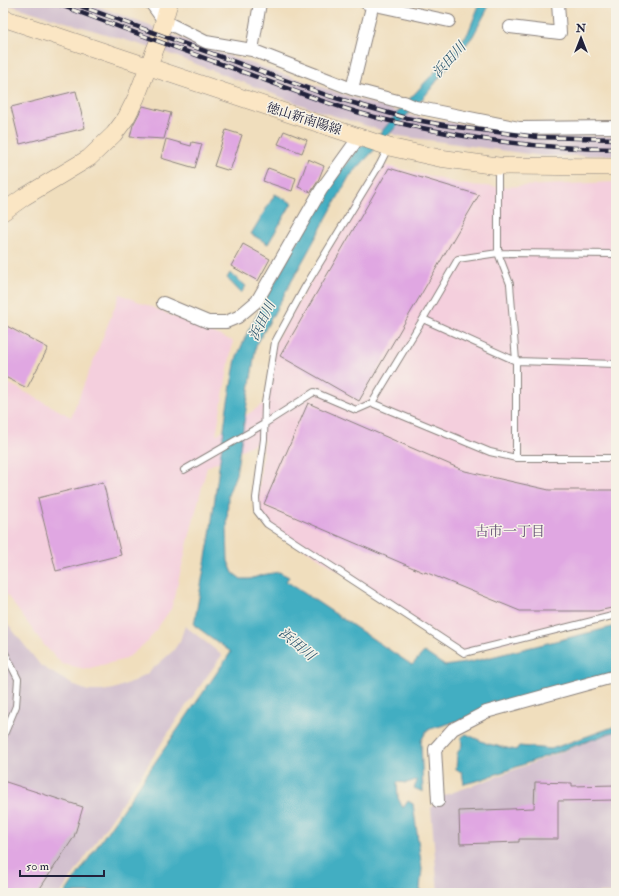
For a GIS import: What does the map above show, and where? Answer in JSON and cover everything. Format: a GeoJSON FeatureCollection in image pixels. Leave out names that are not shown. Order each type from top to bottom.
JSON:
{"type":"FeatureCollection","features":[{"type":"Feature","properties":{"kind":"main road"},"geometry":{"type":"LineString","coordinates":[[3,212],[24,197],[89,158],[114,134],[126,118],[136,98],[169,3]]}},
{"type":"Feature","properties":{"kind":"main road","name":"徳山新南陽線"},"geometry":{"type":"LineString","coordinates":[[3,18],[374,142],[439,158],[498,166],[616,167]]}},
{"type":"Feature","properties":{"kind":"street"},"geometry":{"type":"LineString","coordinates":[[151,3],[164,21],[206,42],[252,50],[352,89],[408,104],[519,128],[616,127]]}},
{"type":"Feature","properties":{"kind":"street"},"geometry":{"type":"LineString","coordinates":[[252,50],[260,3]]}},
{"type":"Feature","properties":{"kind":"street"},"geometry":{"type":"LineString","coordinates":[[510,27],[560,33],[558,3]]}},
{"type":"Feature","properties":{"kind":"street"},"geometry":{"type":"LineString","coordinates":[[352,89],[371,4],[449,21]]}},
{"type":"Feature","properties":{"kind":"street"},"geometry":{"type":"LineString","coordinates":[[163,303],[208,322],[226,322],[238,317],[258,301],[321,190],[374,142]]}},
{"type":"Feature","properties":{"kind":"street"},"geometry":{"type":"LineString","coordinates":[[438,801],[435,749],[453,729],[486,712],[616,676]]}},
{"type":"Feature","properties":{"kind":"lane"},"geometry":{"type":"LineString","coordinates":[[374,142],[380,164],[305,287],[275,342],[265,403],[264,439],[256,498],[257,511],[267,524],[464,653],[616,615]]}},
{"type":"Feature","properties":{"kind":"lane"},"geometry":{"type":"LineString","coordinates":[[498,166],[498,253],[510,284],[516,362],[516,458]]}},
{"type":"Feature","properties":{"kind":"lane"},"geometry":{"type":"LineString","coordinates":[[184,470],[264,424],[314,392],[356,410],[372,403],[458,259],[498,253],[616,254]]}},
{"type":"Feature","properties":{"kind":"lane"},"geometry":{"type":"LineString","coordinates":[[423,319],[516,362],[616,364]]}},
{"type":"Feature","properties":{"kind":"lane"},"geometry":{"type":"LineString","coordinates":[[372,403],[490,452],[516,458],[616,458]]}},
{"type":"Feature","properties":{"kind":"lane"},"geometry":{"type":"LineString","coordinates":[[3,649],[18,679],[16,706],[3,737]]}},
{"type":"Feature","properties":{"kind":"shaded area"},"geometry":{"type":"Polygon","coordinates":[[[3,3],[90,3],[209,49],[412,116],[510,132],[552,135],[616,136],[616,155],[543,156],[400,136],[315,110],[165,52],[3,3]]]}},
{"type":"Feature","properties":{"kind":"shaded area"},"geometry":{"type":"Polygon","coordinates":[[[380,164],[465,185],[501,187],[616,182],[616,615],[464,653],[267,524],[257,511],[264,439],[207,467],[171,609],[148,641],[126,659],[86,669],[62,664],[44,645],[3,590],[3,380],[71,417],[120,294],[233,341],[216,435],[265,403],[275,342],[380,164]]]}},
{"type":"Feature","properties":{"kind":"shaded area"},"geometry":{"type":"Polygon","coordinates":[[[3,618],[41,666],[75,686],[88,691],[114,689],[136,680],[148,673],[173,651],[180,641],[185,626],[222,655],[181,713],[61,893],[3,893],[3,618]]]}},
{"type":"Feature","properties":{"kind":"shaded area"},"geometry":{"type":"Polygon","coordinates":[[[616,731],[616,893],[438,893],[431,808],[442,796],[616,731]]]}},
{"type":"Feature","properties":{"kind":"water","name":"浜田川"},"geometry":{"type":"Polygon","coordinates":[[[480,3],[488,3],[487,10],[473,36],[424,97],[349,177],[256,346],[236,474],[228,495],[228,561],[233,573],[241,579],[250,579],[279,572],[289,577],[286,581],[412,665],[424,652],[445,666],[471,662],[616,626],[616,674],[427,730],[421,741],[423,792],[414,788],[417,781],[416,780],[407,783],[397,782],[398,798],[403,808],[408,801],[413,804],[422,869],[421,893],[65,893],[231,652],[194,625],[210,535],[227,407],[236,359],[248,331],[325,192],[357,149],[379,135],[468,33],[480,3]]]}},
{"type":"Feature","properties":{"kind":"water"},"geometry":{"type":"Polygon","coordinates":[[[275,194],[292,203],[268,244],[251,234],[275,194]]]}},
{"type":"Feature","properties":{"kind":"water"},"geometry":{"type":"Polygon","coordinates":[[[230,273],[246,286],[241,293],[227,278],[230,273]]]}},
{"type":"Feature","properties":{"kind":"water"},"geometry":{"type":"Polygon","coordinates":[[[616,726],[616,731],[480,780],[464,784],[462,772],[456,770],[457,754],[462,745],[461,738],[466,734],[488,744],[516,750],[519,746],[551,749],[616,726]]]}},
{"type":"Feature","properties":{"kind":"building"},"geometry":{"type":"Polygon","coordinates":[[[76,91],[85,128],[20,144],[11,107],[76,91]]]}},
{"type":"Feature","properties":{"kind":"building"},"geometry":{"type":"Polygon","coordinates":[[[143,106],[171,113],[164,139],[130,137],[133,125],[143,106]]]}},
{"type":"Feature","properties":{"kind":"building"},"geometry":{"type":"Polygon","coordinates":[[[226,130],[242,135],[230,171],[214,166],[226,130]]]}},
{"type":"Feature","properties":{"kind":"building"},"geometry":{"type":"Polygon","coordinates":[[[284,131],[307,140],[302,153],[278,144],[284,131]]]}},
{"type":"Feature","properties":{"kind":"building"},"geometry":{"type":"Polygon","coordinates":[[[166,139],[191,146],[192,142],[202,144],[195,168],[161,158],[166,139]]]}},
{"type":"Feature","properties":{"kind":"building"},"geometry":{"type":"Polygon","coordinates":[[[308,159],[324,166],[318,181],[311,192],[298,187],[308,159]]]}},
{"type":"Feature","properties":{"kind":"building"},"geometry":{"type":"Polygon","coordinates":[[[268,168],[296,178],[292,191],[263,181],[268,168]]]}},
{"type":"Feature","properties":{"kind":"building"},"geometry":{"type":"Polygon","coordinates":[[[389,168],[479,195],[359,401],[280,356],[389,168]]]}},
{"type":"Feature","properties":{"kind":"building"},"geometry":{"type":"Polygon","coordinates":[[[243,244],[270,259],[258,281],[231,266],[243,244]]]}},
{"type":"Feature","properties":{"kind":"building"},"geometry":{"type":"Polygon","coordinates":[[[3,324],[48,348],[27,388],[3,376],[3,324]]]}},
{"type":"Feature","properties":{"kind":"building"},"geometry":{"type":"Polygon","coordinates":[[[308,403],[465,471],[549,490],[616,490],[616,607],[598,611],[520,611],[425,573],[264,504],[308,403]]]}},
{"type":"Feature","properties":{"kind":"building"},"geometry":{"type":"Polygon","coordinates":[[[103,482],[121,555],[56,571],[38,498],[103,482]]]}},
{"type":"Feature","properties":{"kind":"building"},"geometry":{"type":"Polygon","coordinates":[[[3,781],[83,807],[74,837],[37,893],[3,893],[3,781]]]}},
{"type":"Feature","properties":{"kind":"building"},"geometry":{"type":"Polygon","coordinates":[[[535,782],[572,783],[572,786],[616,785],[616,800],[558,801],[558,839],[519,839],[519,842],[460,844],[459,811],[534,808],[535,782]]]}},
{"type":"Feature","properties":{"kind":"railway"},"geometry":{"type":"LineString","coordinates":[[55,3],[319,100],[386,120],[442,132],[529,145],[616,149]]}},
{"type":"Feature","properties":{"kind":"railway"},"geometry":{"type":"LineString","coordinates":[[72,3],[329,96],[406,118],[449,126],[537,137],[616,139]]}},
{"type":"Feature","properties":{"kind":"district","name":"古市一丁目"},"geometry":{"type":"Point","coordinates":[510,531]}}]}
